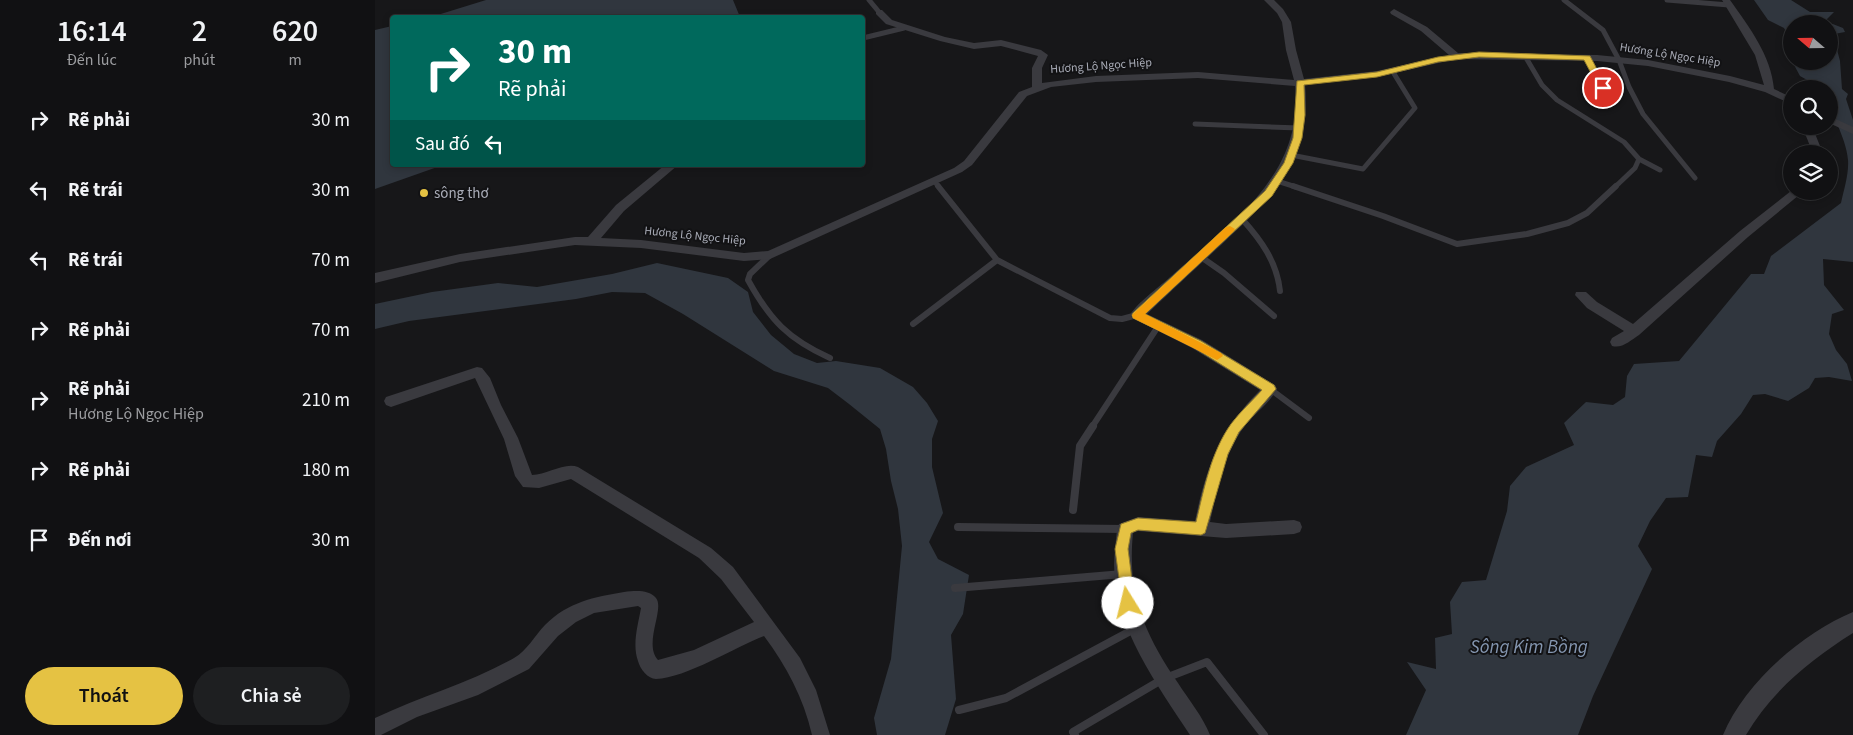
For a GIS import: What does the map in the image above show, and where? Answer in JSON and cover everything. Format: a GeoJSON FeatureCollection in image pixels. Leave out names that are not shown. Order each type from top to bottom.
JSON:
{"type":"FeatureCollection","features":[{"type":"Feature","properties":{"kind":"street"},"geometry":{"type":"LineString","coordinates":[[1201,529],[1212,482],[1222,454],[1235,428],[1270,389],[1197,344],[1137,315],[1201,258],[1268,194],[1291,155],[1299,128],[1300,82],[1284,14],[1268,0]]}},
{"type":"Feature","properties":{"kind":"street"},"geometry":{"type":"LineString","coordinates":[[1727,2],[1765,66],[1769,80],[1769,90]]}},
{"type":"Feature","properties":{"kind":"street"},"geometry":{"type":"LineString","coordinates":[[879,12],[889,22],[903,28],[974,46],[1001,43],[1038,52],[1043,55],[1037,68],[1037,87]]}},
{"type":"Feature","properties":{"kind":"street"},"geometry":{"type":"LineString","coordinates":[[1394,12],[1424,29],[1457,56]]}},
{"type":"Feature","properties":{"kind":"street","name":"Hương Lộ Ngọc Hiệp"},"geometry":{"type":"LineString","coordinates":[[375,278],[460,258],[575,241],[641,244],[744,257],[769,255],[958,170],[969,163],[1023,94],[1037,87],[1063,82],[1189,75],[1300,82],[1393,72],[1457,56],[1525,56],[1649,63],[1705,73],[1769,90],[1783,97]]}},
{"type":"Feature","properties":{"kind":"street"},"geometry":{"type":"LineString","coordinates":[[1838,124],[1853,131]]}},
{"type":"Feature","properties":{"kind":"street"},"geometry":{"type":"LineString","coordinates":[[593,241],[620,208],[670,167]]}},
{"type":"Feature","properties":{"kind":"street"},"geometry":{"type":"LineString","coordinates":[[1617,342],[1634,331],[1744,234],[1789,200]]}},
{"type":"Feature","properties":{"kind":"street"},"geometry":{"type":"LineString","coordinates":[[1581,296],[1634,331]]}},
{"type":"Feature","properties":{"kind":"street"},"geometry":{"type":"LineString","coordinates":[[391,401],[477,372],[483,378],[494,406],[511,438],[523,476],[528,482],[537,483],[559,474],[573,472],[686,539],[727,573],[787,650],[809,690],[821,735]]}},
{"type":"Feature","properties":{"kind":"street"},"geometry":{"type":"LineString","coordinates":[[1201,735],[1163,679],[1136,628],[1128,603],[1123,574],[1121,549],[1125,529],[1138,524],[1226,531],[1294,527]]}},
{"type":"Feature","properties":{"kind":"street"},"geometry":{"type":"LineString","coordinates":[[375,728],[414,709],[472,689],[523,663],[552,630],[570,616],[592,605],[640,598],[651,604],[645,641],[646,660],[655,670],[673,667],[767,626]]}},
{"type":"Feature","properties":{"kind":"street"},"geometry":{"type":"LineString","coordinates":[[1734,735],[1755,700],[1774,679],[1797,658],[1853,622]]}},
{"type":"Feature","properties":{"kind":"lane"},"geometry":{"type":"LineString","coordinates":[[870,1],[880,0]]}},
{"type":"Feature","properties":{"kind":"lane"},"geometry":{"type":"LineString","coordinates":[[1564,0],[1603,30],[1619,60],[1629,87],[1643,114],[1695,178]]}},
{"type":"Feature","properties":{"kind":"lane"},"geometry":{"type":"LineString","coordinates":[[1667,0],[1727,2]]}},
{"type":"Feature","properties":{"kind":"lane"},"geometry":{"type":"LineString","coordinates":[[870,1],[879,12]]}},
{"type":"Feature","properties":{"kind":"lane"},"geometry":{"type":"LineString","coordinates":[[865,38],[903,28]]}},
{"type":"Feature","properties":{"kind":"lane"},"geometry":{"type":"LineString","coordinates":[[1525,56],[1539,80],[1550,93],[1623,142],[1639,159],[1660,170]]}},
{"type":"Feature","properties":{"kind":"lane"},"geometry":{"type":"LineString","coordinates":[[1587,58],[1603,88]]}},
{"type":"Feature","properties":{"kind":"lane"},"geometry":{"type":"LineString","coordinates":[[1291,155],[1363,168],[1415,108],[1393,72]]}},
{"type":"Feature","properties":{"kind":"lane"},"geometry":{"type":"LineString","coordinates":[[1195,124],[1299,128]]}},
{"type":"Feature","properties":{"kind":"lane"},"geometry":{"type":"LineString","coordinates":[[1277,181],[1457,244],[1527,234],[1568,223],[1587,213],[1607,196],[1635,168],[1639,159]]}},
{"type":"Feature","properties":{"kind":"lane"},"geometry":{"type":"LineString","coordinates":[[933,181],[997,260],[1110,318],[1122,319],[1137,315]]}},
{"type":"Feature","properties":{"kind":"lane"},"geometry":{"type":"LineString","coordinates":[[1242,219],[1273,262],[1277,272],[1280,291]]}},
{"type":"Feature","properties":{"kind":"lane"},"geometry":{"type":"LineString","coordinates":[[769,255],[750,274],[748,280],[763,308],[777,325],[803,346],[830,358]]}},
{"type":"Feature","properties":{"kind":"lane"},"geometry":{"type":"LineString","coordinates":[[1201,258],[1224,273],[1274,316]]}},
{"type":"Feature","properties":{"kind":"lane"},"geometry":{"type":"LineString","coordinates":[[913,324],[997,260]]}},
{"type":"Feature","properties":{"kind":"lane"},"geometry":{"type":"LineString","coordinates":[[1073,510],[1081,446],[1115,389],[1159,324]]}},
{"type":"Feature","properties":{"kind":"lane"},"geometry":{"type":"LineString","coordinates":[[1270,389],[1309,418]]}},
{"type":"Feature","properties":{"kind":"lane"},"geometry":{"type":"LineString","coordinates":[[958,527],[1125,529]]}},
{"type":"Feature","properties":{"kind":"lane"},"geometry":{"type":"LineString","coordinates":[[955,588],[1123,574]]}},
{"type":"Feature","properties":{"kind":"lane"},"geometry":{"type":"LineString","coordinates":[[959,710],[1006,698],[1136,628]]}},
{"type":"Feature","properties":{"kind":"lane"},"geometry":{"type":"LineString","coordinates":[[1075,735],[1073,732],[1163,679],[1207,662],[1264,735]]}},
{"type":"Feature","properties":{"kind":"water"},"geometry":{"type":"Polygon","coordinates":[[[486,0],[733,0],[739,15],[437,15],[486,0]]]}},
{"type":"Feature","properties":{"kind":"water"},"geometry":{"type":"Polygon","coordinates":[[[1754,0],[1791,0],[1810,12],[1834,12],[1831,15],[1783,15],[1783,28],[1768,20],[1754,0]]]}},
{"type":"Feature","properties":{"kind":"water"},"geometry":{"type":"Polygon","coordinates":[[[390,26],[390,167],[437,167],[375,189],[375,30],[390,26]]]}},
{"type":"Feature","properties":{"kind":"water"},"geometry":{"type":"Polygon","coordinates":[[[1838,26],[1843,28],[1845,32],[1838,33],[1838,26]]]}},
{"type":"Feature","properties":{"kind":"water","name":"Sông Kim Bồng"},"geometry":{"type":"Polygon","coordinates":[[[1838,53],[1842,89],[1848,94],[1846,99],[1853,120],[1853,262],[1823,259],[1824,285],[1844,310],[1832,314],[1829,334],[1836,350],[1847,364],[1852,381],[1829,377],[1815,378],[1809,388],[1788,401],[1765,394],[1753,395],[1741,414],[1717,441],[1712,457],[1696,455],[1688,497],[1666,498],[1650,521],[1638,546],[1652,569],[1593,696],[1578,735],[1406,735],[1426,690],[1407,662],[1436,669],[1435,638],[1452,634],[1450,602],[1462,582],[1486,580],[1507,511],[1510,486],[1526,467],[1574,445],[1564,423],[1586,402],[1613,405],[1625,397],[1627,376],[1634,364],[1679,361],[1751,274],[1764,274],[1771,256],[1841,203],[1847,176],[1848,160],[1847,151],[1838,125],[1838,80],[1807,80],[1800,76],[1797,70],[1838,70],[1838,53]]]}},
{"type":"Feature","properties":{"kind":"water"},"geometry":{"type":"Polygon","coordinates":[[[657,263],[728,278],[748,292],[753,312],[771,335],[794,354],[817,363],[836,361],[880,368],[913,387],[927,403],[938,421],[932,439],[932,467],[943,513],[929,542],[938,559],[969,575],[963,614],[951,635],[956,699],[945,735],[877,735],[874,718],[891,659],[902,546],[898,509],[880,429],[828,388],[774,371],[683,314],[645,293],[612,292],[576,299],[409,321],[375,329],[375,304],[432,292],[498,283],[537,287],[612,274],[657,263]]]}},
{"type":"Feature","properties":{"kind":"slow traffic"},"geometry":{"type":"LineString","coordinates":[[1217,356],[1159,324],[1137,315],[1201,258],[1230,229]]}},
{"type":"Feature","properties":{"kind":"place","name":"sông thơ"},"geometry":{"type":"Point","coordinates":[424,193]}},
{"type":"Feature","properties":{"kind":"route"},"geometry":{"type":"LineString","coordinates":[[1128,603],[1121,549],[1125,529],[1138,524],[1201,529],[1205,506],[1222,454],[1235,428],[1270,389],[1247,373],[1197,344],[1137,315],[1201,258],[1268,194],[1288,163],[1298,138],[1301,115],[1300,82],[1317,82],[1393,72],[1438,59],[1479,55],[1587,58],[1603,88]]}}]}
